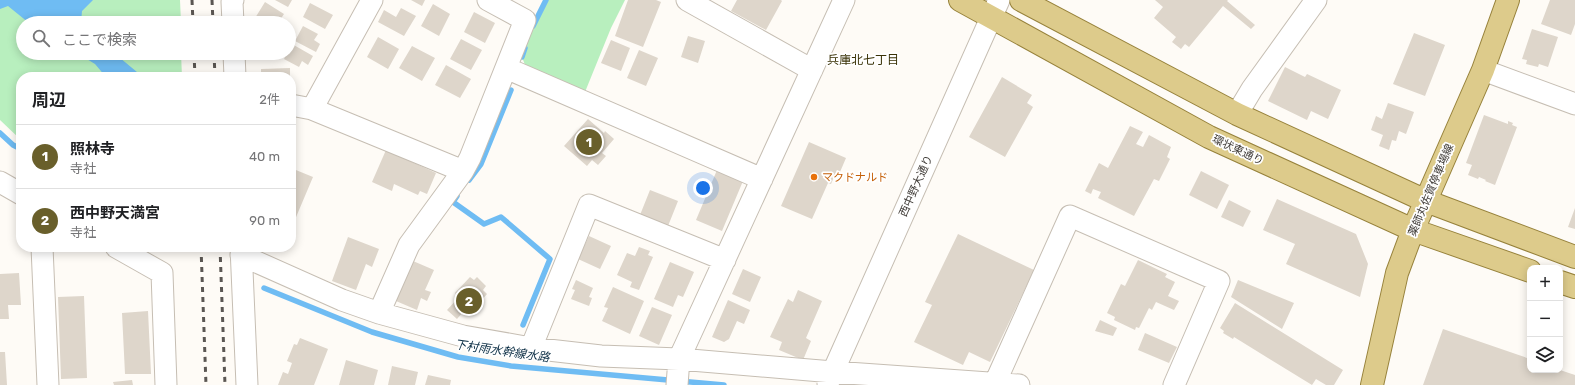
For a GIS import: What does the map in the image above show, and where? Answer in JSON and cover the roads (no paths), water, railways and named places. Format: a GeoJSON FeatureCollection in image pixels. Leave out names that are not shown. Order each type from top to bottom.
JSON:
{"type":"FeatureCollection","features":[{"type":"Feature","properties":{"kind":"main road","name":"環状東通り"},"geometry":{"type":"LineString","coordinates":[[960,0],[995,9],[1209,137],[1413,230],[1527,270]]}},
{"type":"Feature","properties":{"kind":"main road"},"geometry":{"type":"LineString","coordinates":[[1021,0],[1237,114],[1426,201],[1575,257]]}},
{"type":"Feature","properties":{"kind":"main road","name":"薬師丸佐賀停車場線"},"geometry":{"type":"LineString","coordinates":[[1372,385],[1397,273],[1413,230],[1483,70],[1508,0]]}},
{"type":"Feature","properties":{"kind":"main road"},"geometry":{"type":"LineString","coordinates":[[1563,283],[1575,287]]}},
{"type":"Feature","properties":{"kind":"street"},"geometry":{"type":"LineString","coordinates":[[233,0],[233,16]]}},
{"type":"Feature","properties":{"kind":"street"},"geometry":{"type":"LineString","coordinates":[[312,108],[372,0]]}},
{"type":"Feature","properties":{"kind":"street"},"geometry":{"type":"LineString","coordinates":[[379,313],[409,245],[463,171],[470,158],[525,20],[488,0]]}},
{"type":"Feature","properties":{"kind":"street"},"geometry":{"type":"LineString","coordinates":[[687,0],[812,70]]}},
{"type":"Feature","properties":{"kind":"street"},"geometry":{"type":"LineString","coordinates":[[677,385],[679,359],[844,0]]}},
{"type":"Feature","properties":{"kind":"street"},"geometry":{"type":"LineString","coordinates":[[1237,114],[1252,90],[1316,0]]}},
{"type":"Feature","properties":{"kind":"street","name":"西中野大通り"},"geometry":{"type":"LineString","coordinates":[[830,378],[995,9]]}},
{"type":"Feature","properties":{"kind":"street"},"geometry":{"type":"LineString","coordinates":[[234,60],[235,72]]}},
{"type":"Feature","properties":{"kind":"street"},"geometry":{"type":"LineString","coordinates":[[506,68],[762,179]]}},
{"type":"Feature","properties":{"kind":"street"},"geometry":{"type":"LineString","coordinates":[[1483,70],[1575,104]]}},
{"type":"Feature","properties":{"kind":"street"},"geometry":{"type":"LineString","coordinates":[[296,106],[312,108],[463,171]]}},
{"type":"Feature","properties":{"kind":"street"},"geometry":{"type":"LineString","coordinates":[[0,182],[16,191]]}},
{"type":"Feature","properties":{"kind":"street"},"geometry":{"type":"LineString","coordinates":[[531,348],[589,205],[725,260]]}},
{"type":"Feature","properties":{"kind":"street"},"geometry":{"type":"LineString","coordinates":[[995,383],[1070,216],[1219,281],[1174,385]]}},
{"type":"Feature","properties":{"kind":"street"},"geometry":{"type":"LineString","coordinates":[[42,252],[48,385]]}},
{"type":"Feature","properties":{"kind":"street"},"geometry":{"type":"LineString","coordinates":[[125,252],[162,273],[166,385]]}},
{"type":"Feature","properties":{"kind":"street"},"geometry":{"type":"LineString","coordinates":[[241,252],[246,385]]}},
{"type":"Feature","properties":{"kind":"street"},"geometry":{"type":"LineString","coordinates":[[243,252],[342,300],[379,313],[463,336],[531,348],[601,356],[679,359],[830,378],[1019,385]]}},
{"type":"Feature","properties":{"kind":"water"},"geometry":{"type":"Polygon","coordinates":[[[0,0],[93,0],[82,11],[82,16],[20,16],[8,6],[0,9],[0,0]]]}},
{"type":"Feature","properties":{"kind":"water"},"geometry":{"type":"Polygon","coordinates":[[[88,60],[122,60],[137,72],[102,72],[95,64],[88,60]]]}},
{"type":"Feature","properties":{"kind":"waterway"},"geometry":{"type":"LineString","coordinates":[[533,26],[546,0]]}},
{"type":"Feature","properties":{"kind":"waterway"},"geometry":{"type":"LineString","coordinates":[[522,57],[525,48]]}},
{"type":"Feature","properties":{"kind":"waterway"},"geometry":{"type":"LineString","coordinates":[[469,180],[481,164],[511,90]]}},
{"type":"Feature","properties":{"kind":"waterway","name":"下村雨水幹線水路"},"geometry":{"type":"LineString","coordinates":[[0,133],[16,146]]}},
{"type":"Feature","properties":{"kind":"waterway"},"geometry":{"type":"LineString","coordinates":[[457,196],[453,202],[484,224],[501,217],[550,259],[523,325]]}},
{"type":"Feature","properties":{"kind":"waterway","name":"下村雨水幹線水路"},"geometry":{"type":"LineString","coordinates":[[264,288],[372,332],[458,357],[511,366],[724,385]]}},
{"type":"Feature","properties":{"kind":"railway"},"geometry":{"type":"LineString","coordinates":[[192,0],[193,16]]}},
{"type":"Feature","properties":{"kind":"railway"},"geometry":{"type":"LineString","coordinates":[[212,0],[213,16]]}},
{"type":"Feature","properties":{"kind":"railway"},"geometry":{"type":"LineString","coordinates":[[194,60],[195,72]]}},
{"type":"Feature","properties":{"kind":"railway"},"geometry":{"type":"LineString","coordinates":[[214,60],[215,72]]}},
{"type":"Feature","properties":{"kind":"railway"},"geometry":{"type":"LineString","coordinates":[[201,252],[206,385]]}},
{"type":"Feature","properties":{"kind":"railway"},"geometry":{"type":"LineString","coordinates":[[220,252],[225,385]]}},
{"type":"Feature","properties":{"kind":"place","name":"照林寺"},"geometry":{"type":"Point","coordinates":[589,142]}},
{"type":"Feature","properties":{"kind":"place","name":"マクドナルド"},"geometry":{"type":"Point","coordinates":[814,177]}},
{"type":"Feature","properties":{"kind":"place","name":"西中野天満宮"},"geometry":{"type":"Point","coordinates":[469,301]}},
{"type":"Feature","properties":{"kind":"district","name":"兵庫北七丁目"},"geometry":{"type":"Point","coordinates":[863,60]}}]}
